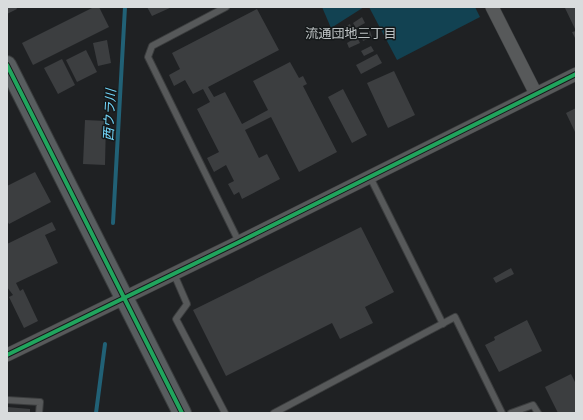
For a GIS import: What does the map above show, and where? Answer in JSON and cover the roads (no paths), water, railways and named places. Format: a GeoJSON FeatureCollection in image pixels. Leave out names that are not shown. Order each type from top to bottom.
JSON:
{"type":"FeatureCollection","features":[{"type":"Feature","properties":{"kind":"street"},"geometry":{"type":"LineString","coordinates":[[492,7],[536,94]]}},
{"type":"Feature","properties":{"kind":"street"},"geometry":{"type":"LineString","coordinates":[[8,70],[182,413]]}},
{"type":"Feature","properties":{"kind":"street"},"geometry":{"type":"LineString","coordinates":[[7,355],[239,242],[576,74]]}},
{"type":"Feature","properties":{"kind":"lane"},"geometry":{"type":"LineString","coordinates":[[226,7],[152,46],[148,58],[239,242]]}},
{"type":"Feature","properties":{"kind":"lane"},"geometry":{"type":"LineString","coordinates":[[370,177],[443,324]]}},
{"type":"Feature","properties":{"kind":"lane"},"geometry":{"type":"LineString","coordinates":[[174,274],[188,304],[176,319],[225,413]]}},
{"type":"Feature","properties":{"kind":"lane"},"geometry":{"type":"LineString","coordinates":[[274,413],[455,317],[502,413]]}},
{"type":"Feature","properties":{"kind":"lane"},"geometry":{"type":"LineString","coordinates":[[7,400],[40,402],[39,413]]}},
{"type":"Feature","properties":{"kind":"lane"},"geometry":{"type":"LineString","coordinates":[[511,413],[533,405],[538,413]]}},
{"type":"Feature","properties":{"kind":"waterway","name":"西ウラ川"},"geometry":{"type":"LineString","coordinates":[[113,223],[125,7]]}},
{"type":"Feature","properties":{"kind":"waterway","name":"西ウラ川"},"geometry":{"type":"LineString","coordinates":[[96,413],[105,344]]}},
{"type":"Feature","properties":{"kind":"district","name":"流通団地三丁目"},"geometry":{"type":"Point","coordinates":[351,33]}}]}
